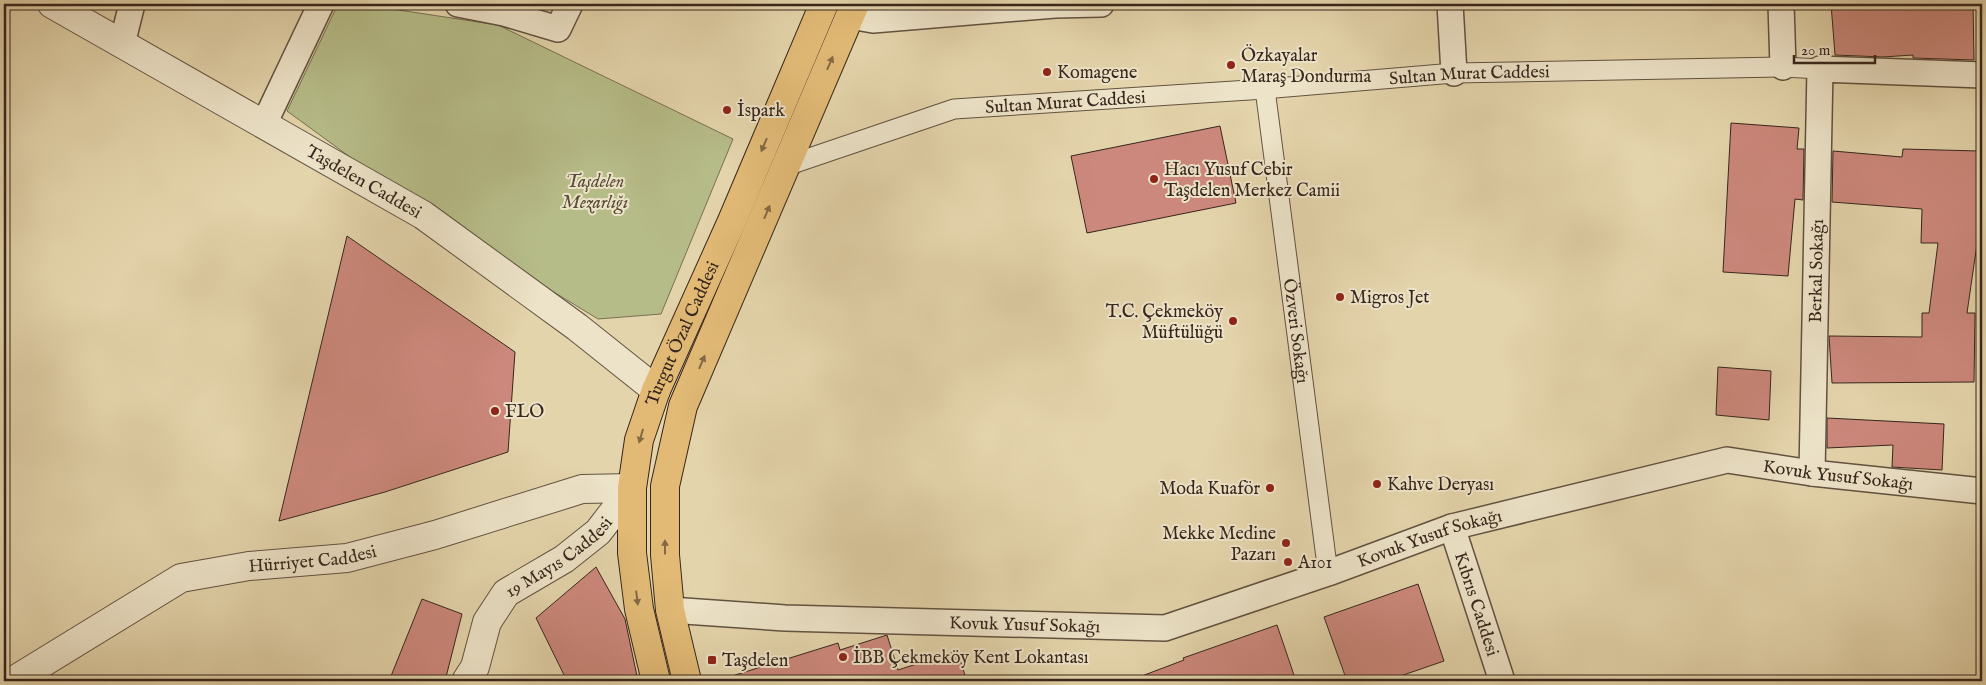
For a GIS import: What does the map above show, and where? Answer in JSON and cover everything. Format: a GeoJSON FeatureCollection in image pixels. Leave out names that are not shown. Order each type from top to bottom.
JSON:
{"type":"FeatureCollection","features":[{"type":"Feature","properties":{"kind":"main road","name":"Turgut Özal Caddesi"},"geometry":{"type":"LineString","coordinates":[[656,681],[639,609],[632,553],[632,488],[639,440],[656,390],[732,222],[824,4]]}},
{"type":"Feature","properties":{"kind":"main road","name":"Turgut Özal Caddesi"},"geometry":{"type":"LineString","coordinates":[[688,681],[670,610],[665,555],[665,486],[683,406],[852,10]]}},
{"type":"Feature","properties":{"kind":"main road"},"geometry":{"type":"LineString","coordinates":[[656,390],[683,406]]}},
{"type":"Feature","properties":{"kind":"main road"},"geometry":{"type":"LineString","coordinates":[[632,488],[665,486]]}},
{"type":"Feature","properties":{"kind":"street","name":"Taşdelen Caddesi"},"geometry":{"type":"LineString","coordinates":[[52,4],[423,215],[577,327],[656,390]]}},
{"type":"Feature","properties":{"kind":"street"},"geometry":{"type":"LineString","coordinates":[[122,44],[132,4]]}},
{"type":"Feature","properties":{"kind":"street"},"geometry":{"type":"LineString","coordinates":[[264,124],[321,4]]}},
{"type":"Feature","properties":{"kind":"street"},"geometry":{"type":"LineString","coordinates":[[458,4],[504,12],[558,29],[570,4]]}},
{"type":"Feature","properties":{"kind":"street"},"geometry":{"type":"LineString","coordinates":[[852,10],[874,20],[1055,5],[1101,4]]}},
{"type":"Feature","properties":{"kind":"street"},"geometry":{"type":"LineString","coordinates":[[1450,4],[1454,73]]}},
{"type":"Feature","properties":{"kind":"street"},"geometry":{"type":"LineString","coordinates":[[1781,4],[1783,67]]}},
{"type":"Feature","properties":{"kind":"street","name":"Sultan Murat Caddesi"},"geometry":{"type":"LineString","coordinates":[[786,166],[954,109],[1264,89],[1454,73],[1783,67],[1982,75]]}},
{"type":"Feature","properties":{"kind":"street","name":"Berkal Sokağı"},"geometry":{"type":"LineString","coordinates":[[1812,472],[1820,69]]}},
{"type":"Feature","properties":{"kind":"street","name":"Özveri Sokağı"},"geometry":{"type":"LineString","coordinates":[[1264,89],[1328,573]]}},
{"type":"Feature","properties":{"kind":"street","name":"Kovuk Yusuf Sokağı"},"geometry":{"type":"LineString","coordinates":[[670,610],[795,619],[1164,628],[1328,573],[1452,527],[1727,460],[1812,472],[1982,491]]}},
{"type":"Feature","properties":{"kind":"street","name":"Hürriyet Caddesi"},"geometry":{"type":"LineString","coordinates":[[13,681],[181,578],[249,566],[347,558],[435,535],[582,489],[632,488]]}},
{"type":"Feature","properties":{"kind":"street","name":"19 Mayıs Caddesi"},"geometry":{"type":"LineString","coordinates":[[466,681],[475,667],[487,622],[506,593],[564,559],[598,532],[632,488]]}},
{"type":"Feature","properties":{"kind":"street","name":"Kıbrıs Caddesi"},"geometry":{"type":"LineString","coordinates":[[1452,527],[1502,681]]}},
{"type":"Feature","properties":{"kind":"green space","name":"Taşdelen Mezarlığı"},"geometry":{"type":"Polygon","coordinates":[[[338,4],[359,4],[498,25],[733,139],[661,314],[598,319],[516,269],[350,157],[287,111],[338,4]]]}},
{"type":"Feature","properties":{"kind":"building"},"geometry":{"type":"Polygon","coordinates":[[[1831,4],[1973,4],[1974,60],[1913,58],[1913,55],[1883,57],[1835,55],[1831,4]]]}},
{"type":"Feature","properties":{"kind":"building"},"geometry":{"type":"Polygon","coordinates":[[[1731,123],[1799,128],[1797,149],[1804,149],[1803,200],[1795,199],[1788,276],[1723,272],[1731,123]]]}},
{"type":"Feature","properties":{"kind":"building","name":"Hacı Yusuf Cebir Taşdelen Merkez Camii"},"geometry":{"type":"Polygon","coordinates":[[[1220,126],[1236,203],[1087,233],[1071,156],[1220,126]]]}},
{"type":"Feature","properties":{"kind":"building"},"geometry":{"type":"Polygon","coordinates":[[[1903,149],[1979,151],[1977,244],[1967,313],[1975,313],[1974,382],[1832,383],[1829,336],[1922,337],[1922,313],[1929,313],[1938,243],[1921,243],[1922,209],[1832,202],[1833,151],[1902,157],[1903,149]]]}},
{"type":"Feature","properties":{"kind":"building"},"geometry":{"type":"Polygon","coordinates":[[[347,236],[515,352],[508,452],[385,492],[279,521],[347,236]]]}},
{"type":"Feature","properties":{"kind":"building"},"geometry":{"type":"Polygon","coordinates":[[[1718,367],[1771,371],[1769,420],[1716,415],[1718,367]]]}},
{"type":"Feature","properties":{"kind":"building"},"geometry":{"type":"Polygon","coordinates":[[[1827,418],[1944,424],[1942,470],[1892,467],[1893,445],[1827,448],[1827,418]]]}},
{"type":"Feature","properties":{"kind":"building"},"geometry":{"type":"Polygon","coordinates":[[[596,567],[625,619],[638,681],[567,681],[536,618],[596,567]]]}},
{"type":"Feature","properties":{"kind":"building"},"geometry":{"type":"Polygon","coordinates":[[[1418,584],[1444,661],[1386,681],[1347,681],[1324,617],[1418,584]]]}},
{"type":"Feature","properties":{"kind":"building"},"geometry":{"type":"Polygon","coordinates":[[[422,599],[462,614],[445,681],[389,681],[422,599]]]}},
{"type":"Feature","properties":{"kind":"building"},"geometry":{"type":"Polygon","coordinates":[[[1277,625],[1296,681],[1134,681],[1134,679],[1184,660],[1183,658],[1277,625]]]}},
{"type":"Feature","properties":{"kind":"building"},"geometry":{"type":"Polygon","coordinates":[[[887,635],[898,670],[957,651],[967,681],[733,681],[732,676],[838,643],[840,650],[887,635]]]}},
{"type":"Feature","properties":{"kind":"place","name":"Özkayalar Maraş Dondurma"},"geometry":{"type":"Point","coordinates":[1231,65]}},
{"type":"Feature","properties":{"kind":"place","name":"Komagene"},"geometry":{"type":"Point","coordinates":[1047,72]}},
{"type":"Feature","properties":{"kind":"place","name":"İspark"},"geometry":{"type":"Point","coordinates":[727,110]}},
{"type":"Feature","properties":{"kind":"place","name":"Hacı Yusuf Cebir Taşdelen Merkez Camii"},"geometry":{"type":"Point","coordinates":[1154,179]}},
{"type":"Feature","properties":{"kind":"place","name":"Migros Jet"},"geometry":{"type":"Point","coordinates":[1340,297]}},
{"type":"Feature","properties":{"kind":"place","name":"T.C. Çekmeköy Müftülüğü"},"geometry":{"type":"Point","coordinates":[1233,321]}},
{"type":"Feature","properties":{"kind":"place","name":"FLO"},"geometry":{"type":"Point","coordinates":[495,411]}},
{"type":"Feature","properties":{"kind":"place","name":"Kahve Deryası"},"geometry":{"type":"Point","coordinates":[1377,484]}},
{"type":"Feature","properties":{"kind":"place","name":"Moda Kuaför"},"geometry":{"type":"Point","coordinates":[1270,488]}},
{"type":"Feature","properties":{"kind":"place","name":"Mekke Medine Pazarı"},"geometry":{"type":"Point","coordinates":[1286,543]}},
{"type":"Feature","properties":{"kind":"place","name":"A101"},"geometry":{"type":"Point","coordinates":[1288,562]}},
{"type":"Feature","properties":{"kind":"place","name":"İBB Çekmeköy Kent Lokantası"},"geometry":{"type":"Point","coordinates":[843,657]}},
{"type":"Feature","properties":{"kind":"place","name":"Taşdelen"},"geometry":{"type":"Point","coordinates":[712,660]}}]}
